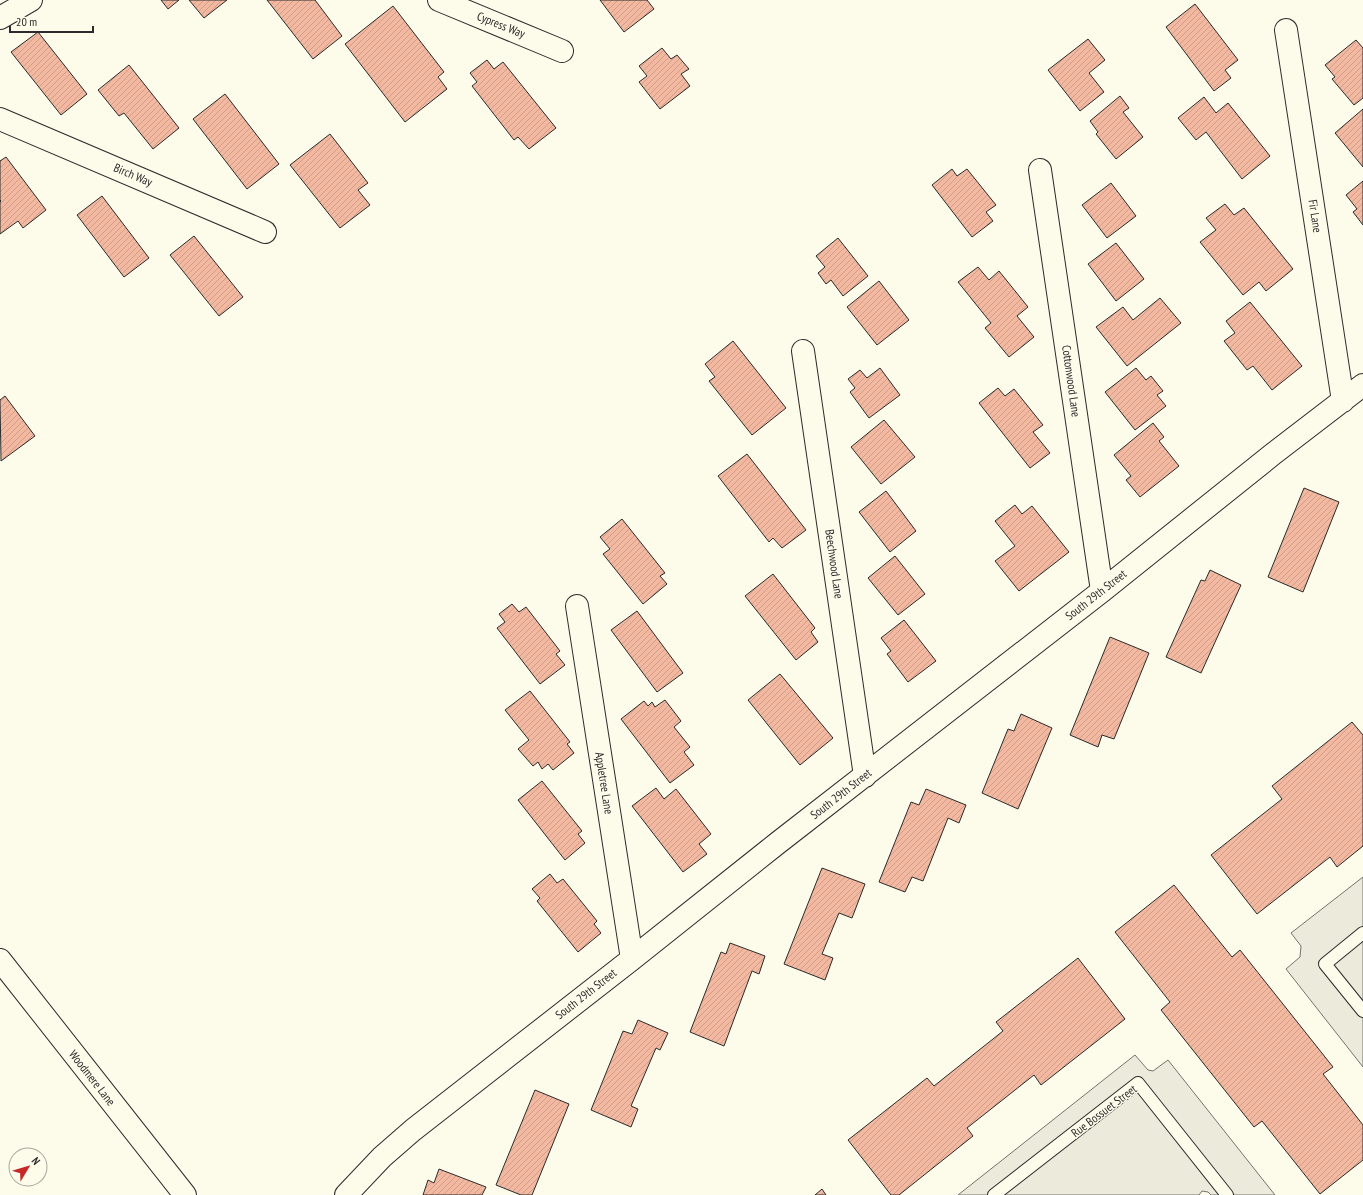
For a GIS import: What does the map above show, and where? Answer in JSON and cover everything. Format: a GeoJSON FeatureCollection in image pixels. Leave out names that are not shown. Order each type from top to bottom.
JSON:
{"type":"FeatureCollection","features":[{"type":"Feature","properties":{"kind":"street"},"geometry":{"type":"LineString","coordinates":[[0,18],[31,0]]}},
{"type":"Feature","properties":{"kind":"street","name":"Cypress Way"},"geometry":{"type":"LineString","coordinates":[[439,0],[562,50]]}},
{"type":"Feature","properties":{"kind":"street","name":"Fir Lane"},"geometry":{"type":"LineString","coordinates":[[1286,30],[1343,401]]}},
{"type":"Feature","properties":{"kind":"street","name":"Birch Way"},"geometry":{"type":"LineString","coordinates":[[0,119],[265,232]]}},
{"type":"Feature","properties":{"kind":"street","name":"Cottonwood Lane"},"geometry":{"type":"LineString","coordinates":[[1040,170],[1102,591]]}},
{"type":"Feature","properties":{"kind":"street","name":"Beechwood Lane"},"geometry":{"type":"LineString","coordinates":[[803,351],[865,776]]}},
{"type":"Feature","properties":{"kind":"street","name":"South 29th Street"},"geometry":{"type":"LineString","coordinates":[[346,1195],[382,1157],[413,1130],[632,959],[778,842],[1102,591],[1273,454],[1363,385]]}},
{"type":"Feature","properties":{"kind":"street","name":"Appletree Lane"},"geometry":{"type":"LineString","coordinates":[[577,606],[632,959]]}},
{"type":"Feature","properties":{"kind":"street","name":"Woodmere Lane"},"geometry":{"type":"LineString","coordinates":[[0,960],[184,1195]]}},
{"type":"Feature","properties":{"kind":"lane"},"geometry":{"type":"LineString","coordinates":[[1363,933],[1325,964],[1363,1011]]}},
{"type":"Feature","properties":{"kind":"lane","name":"Rue Bossuet Street"},"geometry":{"type":"LineString","coordinates":[[994,1195],[1138,1083],[1227,1195]]}},
{"type":"Feature","properties":{"kind":"shaded area"},"geometry":{"type":"Polygon","coordinates":[[[1363,877],[1363,1067],[1286,969],[1300,957],[1301,946],[1291,933],[1363,877]]]}},
{"type":"Feature","properties":{"kind":"shaded area"},"geometry":{"type":"Polygon","coordinates":[[[1135,1055],[1148,1070],[1153,1071],[1168,1060],[1275,1195],[1211,1195],[1208,1192],[1202,1191],[1199,1195],[958,1195],[1135,1055]]]}},
{"type":"Feature","properties":{"kind":"building"},"geometry":{"type":"Polygon","coordinates":[[[161,0],[179,0],[168,9],[161,0]]]}},
{"type":"Feature","properties":{"kind":"building"},"geometry":{"type":"Polygon","coordinates":[[[189,0],[227,0],[204,18],[189,0]]]}},
{"type":"Feature","properties":{"kind":"building"},"geometry":{"type":"Polygon","coordinates":[[[267,0],[315,0],[342,36],[313,59],[267,0]]]}},
{"type":"Feature","properties":{"kind":"building"},"geometry":{"type":"Polygon","coordinates":[[[600,0],[647,0],[654,9],[624,32],[600,0]]]}},
{"type":"Feature","properties":{"kind":"building"},"geometry":{"type":"Polygon","coordinates":[[[1195,4],[1238,60],[1225,70],[1231,78],[1214,91],[1166,27],[1195,4]]]}},
{"type":"Feature","properties":{"kind":"building"},"geometry":{"type":"Polygon","coordinates":[[[393,6],[444,72],[438,77],[447,89],[405,122],[345,44],[393,6]]]}},
{"type":"Feature","properties":{"kind":"building"},"geometry":{"type":"Polygon","coordinates":[[[38,32],[87,94],[61,115],[11,52],[38,32]]]}},
{"type":"Feature","properties":{"kind":"building"},"geometry":{"type":"Polygon","coordinates":[[[1088,39],[1105,60],[1089,73],[1104,92],[1080,111],[1048,70],[1088,39]]]}},
{"type":"Feature","properties":{"kind":"building"},"geometry":{"type":"Polygon","coordinates":[[[1356,40],[1363,48],[1363,98],[1354,105],[1332,79],[1335,77],[1325,65],[1356,40]]]}},
{"type":"Feature","properties":{"kind":"building"},"geometry":{"type":"Polygon","coordinates":[[[662,48],[671,59],[677,55],[689,69],[681,74],[690,86],[660,109],[639,82],[647,76],[639,66],[662,48]]]}},
{"type":"Feature","properties":{"kind":"building"},"geometry":{"type":"Polygon","coordinates":[[[487,60],[494,69],[503,62],[556,128],[529,149],[518,137],[514,140],[472,86],[477,82],[470,73],[487,60]]]}},
{"type":"Feature","properties":{"kind":"building"},"geometry":{"type":"Polygon","coordinates":[[[129,65],[179,128],[153,149],[124,113],[119,116],[98,90],[129,65]]]}},
{"type":"Feature","properties":{"kind":"building"},"geometry":{"type":"Polygon","coordinates":[[[225,94],[279,164],[247,189],[193,119],[225,94]]]}},
{"type":"Feature","properties":{"kind":"building"},"geometry":{"type":"Polygon","coordinates":[[[1120,96],[1129,108],[1123,112],[1143,137],[1116,159],[1096,134],[1098,132],[1090,121],[1120,96]]]}},
{"type":"Feature","properties":{"kind":"building"},"geometry":{"type":"Polygon","coordinates":[[[1204,97],[1216,113],[1228,103],[1270,156],[1242,179],[1206,132],[1196,140],[1178,118],[1204,97]]]}},
{"type":"Feature","properties":{"kind":"building"},"geometry":{"type":"Polygon","coordinates":[[[1363,109],[1363,167],[1335,133],[1363,109]]]}},
{"type":"Feature","properties":{"kind":"building"},"geometry":{"type":"Polygon","coordinates":[[[330,134],[368,183],[358,190],[370,205],[340,228],[290,165],[330,134]]]}},
{"type":"Feature","properties":{"kind":"building"},"geometry":{"type":"Polygon","coordinates":[[[6,157],[46,210],[23,228],[18,221],[0,234],[0,161],[6,157]]]}},
{"type":"Feature","properties":{"kind":"building"},"geometry":{"type":"Polygon","coordinates":[[[952,169],[957,176],[967,169],[996,205],[986,212],[993,221],[972,237],[932,185],[952,169]]]}},
{"type":"Feature","properties":{"kind":"building"},"geometry":{"type":"Polygon","coordinates":[[[1363,181],[1363,225],[1353,212],[1357,209],[1346,195],[1363,181]]]}},
{"type":"Feature","properties":{"kind":"building"},"geometry":{"type":"Polygon","coordinates":[[[1111,183],[1136,216],[1107,238],[1082,205],[1111,183]]]}},
{"type":"Feature","properties":{"kind":"building"},"geometry":{"type":"Polygon","coordinates":[[[102,196],[149,258],[124,277],[77,215],[102,196]]]}},
{"type":"Feature","properties":{"kind":"building"},"geometry":{"type":"Polygon","coordinates":[[[1225,204],[1234,215],[1244,208],[1293,269],[1266,291],[1259,282],[1243,295],[1200,242],[1216,230],[1206,218],[1225,204]]]}},
{"type":"Feature","properties":{"kind":"building"},"geometry":{"type":"Polygon","coordinates":[[[194,236],[243,297],[219,316],[170,255],[194,236]]]}},
{"type":"Feature","properties":{"kind":"building"},"geometry":{"type":"Polygon","coordinates":[[[838,238],[868,276],[843,296],[831,280],[826,284],[818,273],[825,267],[816,256],[838,238]]]}},
{"type":"Feature","properties":{"kind":"building"},"geometry":{"type":"Polygon","coordinates":[[[1116,243],[1144,279],[1116,301],[1088,264],[1116,243]]]}},
{"type":"Feature","properties":{"kind":"building"},"geometry":{"type":"Polygon","coordinates":[[[978,267],[989,280],[999,271],[1028,307],[1017,316],[1034,337],[1009,357],[985,328],[991,323],[958,282],[978,267]]]}},
{"type":"Feature","properties":{"kind":"building"},"geometry":{"type":"Polygon","coordinates":[[[879,281],[909,320],[877,345],[847,307],[879,281]]]}},
{"type":"Feature","properties":{"kind":"building"},"geometry":{"type":"Polygon","coordinates":[[[1160,298],[1181,323],[1127,366],[1096,327],[1123,307],[1133,320],[1160,298]]]}},
{"type":"Feature","properties":{"kind":"building"},"geometry":{"type":"Polygon","coordinates":[[[1250,302],[1302,366],[1272,390],[1253,366],[1247,370],[1224,341],[1235,333],[1226,321],[1250,302]]]}},
{"type":"Feature","properties":{"kind":"building"},"geometry":{"type":"Polygon","coordinates":[[[733,341],[786,408],[752,435],[709,381],[715,377],[705,364],[733,341]]]}},
{"type":"Feature","properties":{"kind":"building"},"geometry":{"type":"Polygon","coordinates":[[[880,368],[900,395],[869,418],[850,392],[855,388],[848,379],[860,370],[867,378],[880,368]]]}},
{"type":"Feature","properties":{"kind":"building"},"geometry":{"type":"Polygon","coordinates":[[[1136,368],[1146,380],[1151,376],[1163,391],[1157,395],[1166,406],[1135,430],[1105,392],[1136,368]]]}},
{"type":"Feature","properties":{"kind":"building"},"geometry":{"type":"Polygon","coordinates":[[[998,388],[1005,396],[1014,389],[1043,425],[1033,432],[1050,453],[1030,468],[979,403],[998,388]]]}},
{"type":"Feature","properties":{"kind":"building"},"geometry":{"type":"Polygon","coordinates":[[[5,396],[35,436],[1,461],[0,400],[5,396]]]}},
{"type":"Feature","properties":{"kind":"building"},"geometry":{"type":"Polygon","coordinates":[[[884,420],[915,457],[881,484],[851,447],[884,420]]]}},
{"type":"Feature","properties":{"kind":"building"},"geometry":{"type":"Polygon","coordinates":[[[1153,423],[1164,437],[1159,441],[1179,466],[1140,497],[1126,480],[1131,476],[1114,455],[1153,423]]]}},
{"type":"Feature","properties":{"kind":"building"},"geometry":{"type":"Polygon","coordinates":[[[747,454],[806,530],[782,548],[773,538],[769,542],[718,476],[747,454]]]}},
{"type":"Feature","properties":{"kind":"building"},"geometry":{"type":"Polygon","coordinates":[[[1304,488],[1339,502],[1303,592],[1268,577],[1304,488]]]}},
{"type":"Feature","properties":{"kind":"building"},"geometry":{"type":"Polygon","coordinates":[[[886,491],[916,531],[890,552],[859,512],[886,491]]]}},
{"type":"Feature","properties":{"kind":"building"},"geometry":{"type":"Polygon","coordinates":[[[1015,505],[1022,514],[1032,506],[1069,552],[1019,591],[995,561],[1015,546],[995,521],[1015,505]]]}},
{"type":"Feature","properties":{"kind":"building"},"geometry":{"type":"Polygon","coordinates":[[[622,519],[665,573],[660,576],[667,584],[643,604],[603,554],[610,549],[600,537],[622,519]]]}},
{"type":"Feature","properties":{"kind":"building"},"geometry":{"type":"Polygon","coordinates":[[[895,556],[925,594],[898,615],[868,578],[895,556]]]}},
{"type":"Feature","properties":{"kind":"building"},"geometry":{"type":"Polygon","coordinates":[[[1210,570],[1241,585],[1201,673],[1166,657],[1201,580],[1205,581],[1210,570]]]}},
{"type":"Feature","properties":{"kind":"building"},"geometry":{"type":"Polygon","coordinates":[[[773,574],[815,628],[811,632],[818,642],[796,660],[745,596],[773,574]]]}},
{"type":"Feature","properties":{"kind":"building"},"geometry":{"type":"Polygon","coordinates":[[[512,604],[519,612],[526,607],[560,651],[556,654],[565,665],[540,684],[497,628],[505,622],[499,614],[512,604]]]}},
{"type":"Feature","properties":{"kind":"building"},"geometry":{"type":"Polygon","coordinates":[[[637,611],[683,673],[657,692],[611,630],[637,611]]]}},
{"type":"Feature","properties":{"kind":"building"},"geometry":{"type":"Polygon","coordinates":[[[904,620],[936,661],[908,682],[887,654],[891,651],[881,638],[904,620]]]}},
{"type":"Feature","properties":{"kind":"building"},"geometry":{"type":"Polygon","coordinates":[[[1110,637],[1149,653],[1114,739],[1102,735],[1098,747],[1070,735],[1110,637]]]}},
{"type":"Feature","properties":{"kind":"building"},"geometry":{"type":"Polygon","coordinates":[[[780,674],[833,738],[800,765],[748,700],[780,674]]]}},
{"type":"Feature","properties":{"kind":"building"},"geometry":{"type":"Polygon","coordinates":[[[530,691],[570,742],[567,744],[574,753],[553,770],[548,764],[542,769],[538,762],[533,766],[518,749],[529,740],[505,710],[530,691]]]}},
{"type":"Feature","properties":{"kind":"building"},"geometry":{"type":"Polygon","coordinates":[[[665,700],[681,721],[674,727],[690,747],[684,752],[694,765],[670,783],[621,719],[644,701],[648,706],[652,702],[655,707],[665,700]]]}},
{"type":"Feature","properties":{"kind":"building"},"geometry":{"type":"Polygon","coordinates":[[[1021,714],[1052,728],[1018,809],[982,793],[1008,729],[1014,731],[1021,714]]]}},
{"type":"Feature","properties":{"kind":"building"},"geometry":{"type":"Polygon","coordinates":[[[1352,722],[1363,735],[1363,846],[1337,867],[1330,857],[1257,914],[1211,855],[1282,799],[1272,786],[1352,722]]]}},
{"type":"Feature","properties":{"kind":"building"},"geometry":{"type":"Polygon","coordinates":[[[542,781],[582,831],[578,834],[585,843],[565,860],[518,800],[542,781]]]}},
{"type":"Feature","properties":{"kind":"building"},"geometry":{"type":"Polygon","coordinates":[[[656,788],[664,799],[676,789],[711,834],[699,844],[707,854],[683,872],[632,806],[656,788]]]}},
{"type":"Feature","properties":{"kind":"building"},"geometry":{"type":"Polygon","coordinates":[[[926,789],[966,805],[959,823],[948,818],[923,881],[912,877],[905,892],[879,882],[911,802],[919,805],[926,789]]]}},
{"type":"Feature","properties":{"kind":"building"},"geometry":{"type":"Polygon","coordinates":[[[822,868],[865,884],[852,918],[839,913],[822,954],[833,958],[825,980],[784,964],[822,868]]]}},
{"type":"Feature","properties":{"kind":"building"},"geometry":{"type":"Polygon","coordinates":[[[550,874],[557,883],[563,879],[597,921],[594,924],[601,933],[578,952],[537,901],[540,898],[532,889],[550,874]]]}},
{"type":"Feature","properties":{"kind":"building"},"geometry":{"type":"Polygon","coordinates":[[[1174,885],[1232,957],[1240,950],[1333,1067],[1323,1074],[1363,1125],[1363,1160],[1320,1194],[1262,1121],[1254,1127],[1161,1010],[1170,1002],[1115,932],[1174,885]]]}},
{"type":"Feature","properties":{"kind":"building"},"geometry":{"type":"Polygon","coordinates":[[[730,943],[765,956],[759,974],[752,971],[724,1046],[690,1032],[721,952],[726,954],[730,943]]]}},
{"type":"Feature","properties":{"kind":"building"},"geometry":{"type":"Polygon","coordinates":[[[1078,958],[1125,1019],[1041,1085],[1034,1075],[967,1128],[973,1136],[899,1195],[891,1195],[848,1140],[927,1078],[934,1086],[1003,1031],[996,1022],[1078,958]]]}},
{"type":"Feature","properties":{"kind":"building"},"geometry":{"type":"Polygon","coordinates":[[[638,1020],[668,1033],[660,1050],[656,1048],[631,1106],[638,1109],[631,1127],[591,1110],[623,1031],[632,1034],[638,1020]]]}},
{"type":"Feature","properties":{"kind":"building"},"geometry":{"type":"Polygon","coordinates":[[[535,1090],[569,1104],[532,1195],[521,1195],[496,1185],[535,1090]]]}},
{"type":"Feature","properties":{"kind":"building"},"geometry":{"type":"Polygon","coordinates":[[[439,1169],[486,1187],[482,1195],[423,1195],[428,1180],[434,1183],[439,1169]]]}},
{"type":"Feature","properties":{"kind":"building"},"geometry":{"type":"Polygon","coordinates":[[[822,1189],[826,1195],[815,1195],[822,1189]]]}}]}
